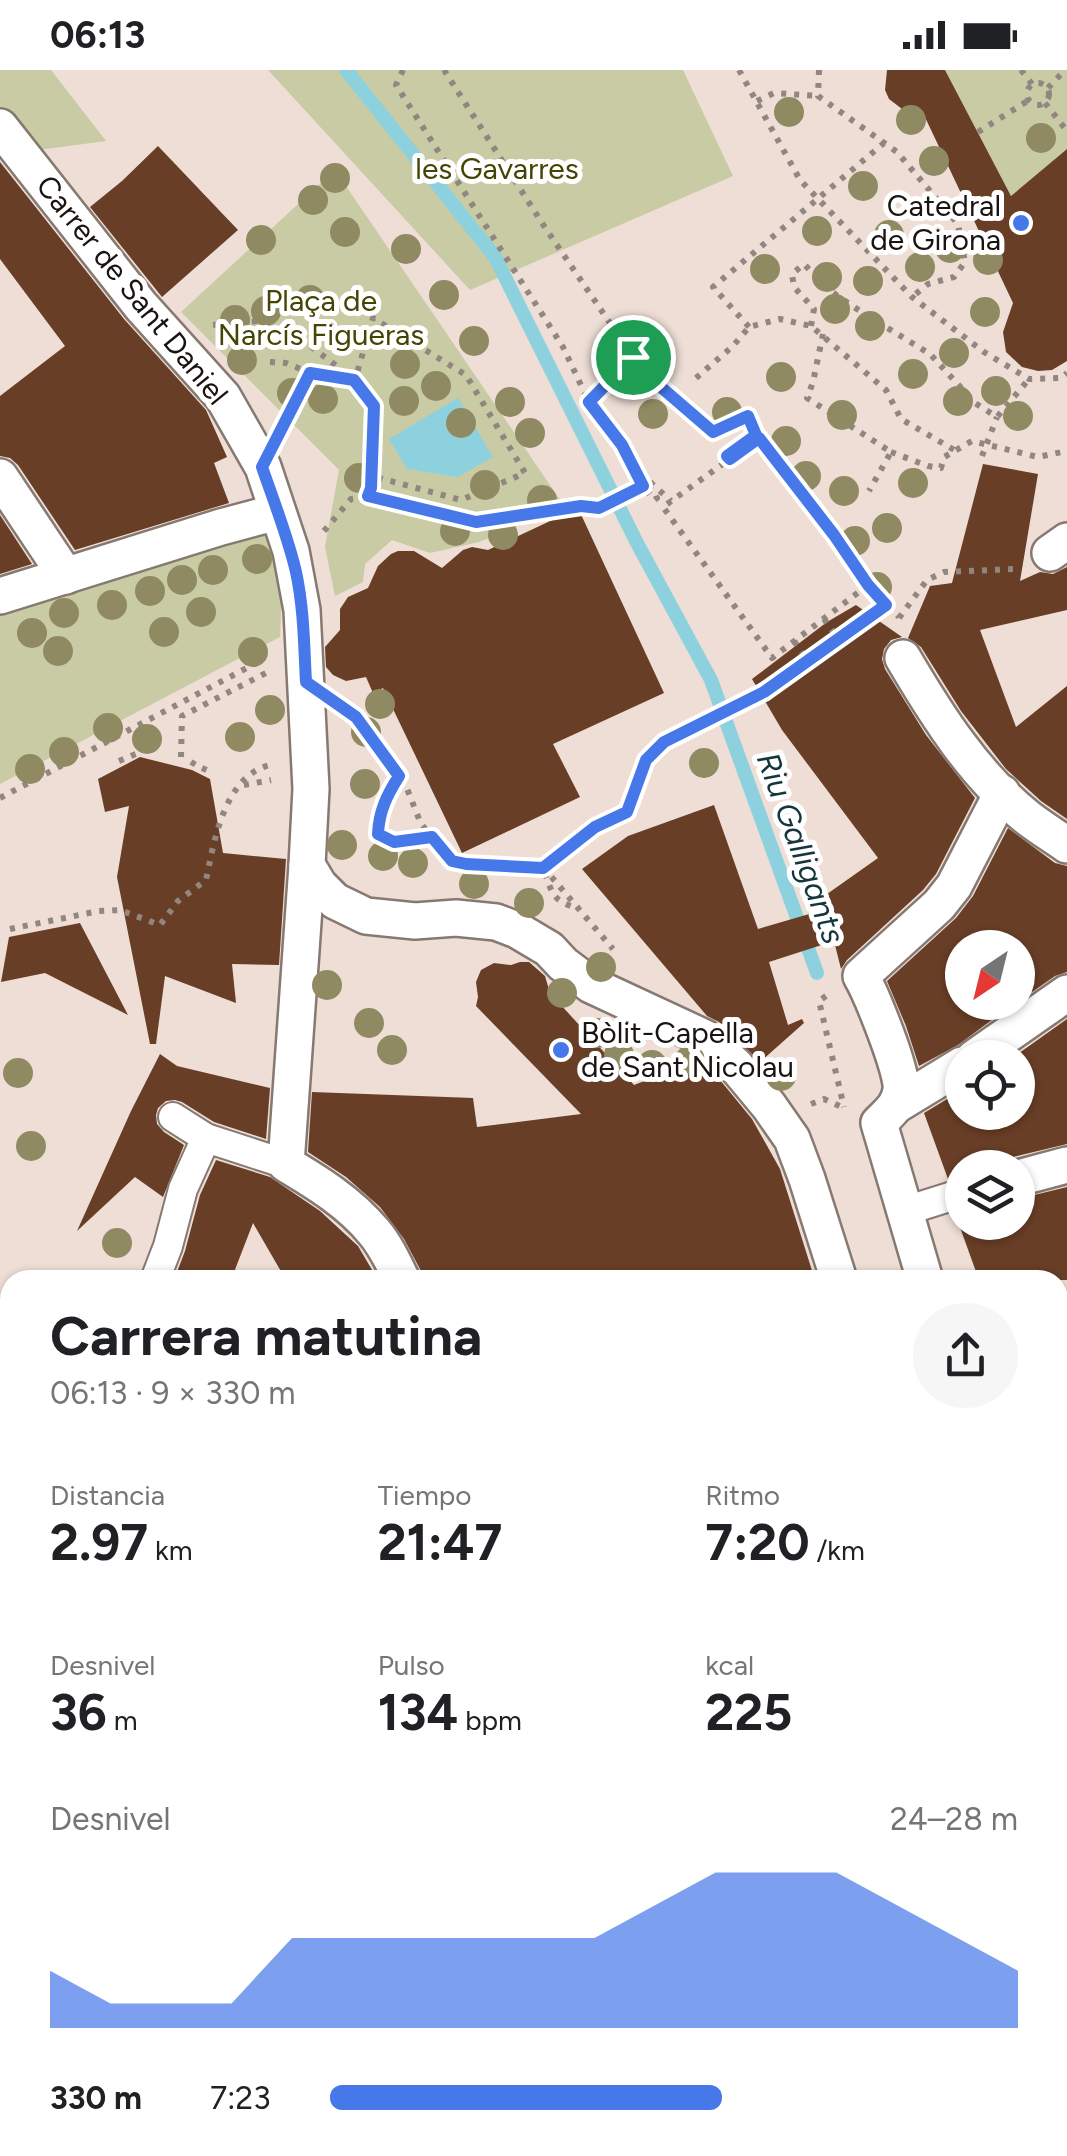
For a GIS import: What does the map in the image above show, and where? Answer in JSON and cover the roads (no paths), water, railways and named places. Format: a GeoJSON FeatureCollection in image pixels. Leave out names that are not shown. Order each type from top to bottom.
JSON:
{"type":"FeatureCollection","features":[{"type":"Feature","properties":{"kind":"street","name":"Carrer de Sant Daniel"},"geometry":{"type":"LineString","coordinates":[[0,127],[140,306],[223,397],[262,467],[297,576],[311,789],[286,1164]]}},
{"type":"Feature","properties":{"kind":"street"},"geometry":{"type":"LineString","coordinates":[[0,478],[66,576]]}},
{"type":"Feature","properties":{"kind":"street"},"geometry":{"type":"LineString","coordinates":[[0,596],[277,512]]}},
{"type":"Feature","properties":{"kind":"street"},"geometry":{"type":"LineString","coordinates":[[904,658],[930,706],[968,758],[1026,816],[1067,845]]}},
{"type":"Feature","properties":{"kind":"street"},"geometry":{"type":"LineString","coordinates":[[898,1104],[902,1085],[872,994],[861,976],[939,905],[954,886],[1002,793]]}},
{"type":"Feature","properties":{"kind":"street"},"geometry":{"type":"LineString","coordinates":[[307,865],[335,901],[366,916],[415,921],[456,918],[496,922],[518,930],[549,949],[591,985],[705,1038],[735,1065],[792,1139],[836,1270]]}},
{"type":"Feature","properties":{"kind":"street"},"geometry":{"type":"LineString","coordinates":[[1000,1040],[1067,993]]}},
{"type":"Feature","properties":{"kind":"street"},"geometry":{"type":"LineString","coordinates":[[923,1270],[880,1122],[898,1104],[945,1076]]}},
{"type":"Feature","properties":{"kind":"street"},"geometry":{"type":"LineString","coordinates":[[172,1117],[206,1138],[286,1164],[322,1185],[375,1233],[396,1270]]}},
{"type":"Feature","properties":{"kind":"street"},"geometry":{"type":"LineString","coordinates":[[158,1270],[183,1189],[206,1138]]}},
{"type":"Feature","properties":{"kind":"street"},"geometry":{"type":"LineString","coordinates":[[1035,1173],[1067,1165]]}},
{"type":"Feature","properties":{"kind":"street"},"geometry":{"type":"LineString","coordinates":[[905,1211],[945,1198]]}},
{"type":"Feature","properties":{"kind":"water"},"geometry":{"type":"Polygon","coordinates":[[[458,398],[493,457],[457,477],[407,469],[389,439],[458,398]]]}},
{"type":"Feature","properties":{"kind":"waterway","name":"Riu Galligants"},"geometry":{"type":"LineString","coordinates":[[346,70],[495,257],[637,543],[711,680],[817,973]]}},
{"type":"Feature","properties":{"kind":"place","name":"Catedral de Girona"},"geometry":{"type":"Point","coordinates":[1021,223]}},
{"type":"Feature","properties":{"kind":"place","name":"Bòlit-Capella de Sant Nicolau"},"geometry":{"type":"Point","coordinates":[561,1050]}},
{"type":"Feature","properties":{"kind":"park label","name":"les Gavarres"},"geometry":{"type":"Point","coordinates":[497,169]}},
{"type":"Feature","properties":{"kind":"park label","name":"Plaça de Narcís Figueras"},"geometry":{"type":"Point","coordinates":[321,318]}}]}
